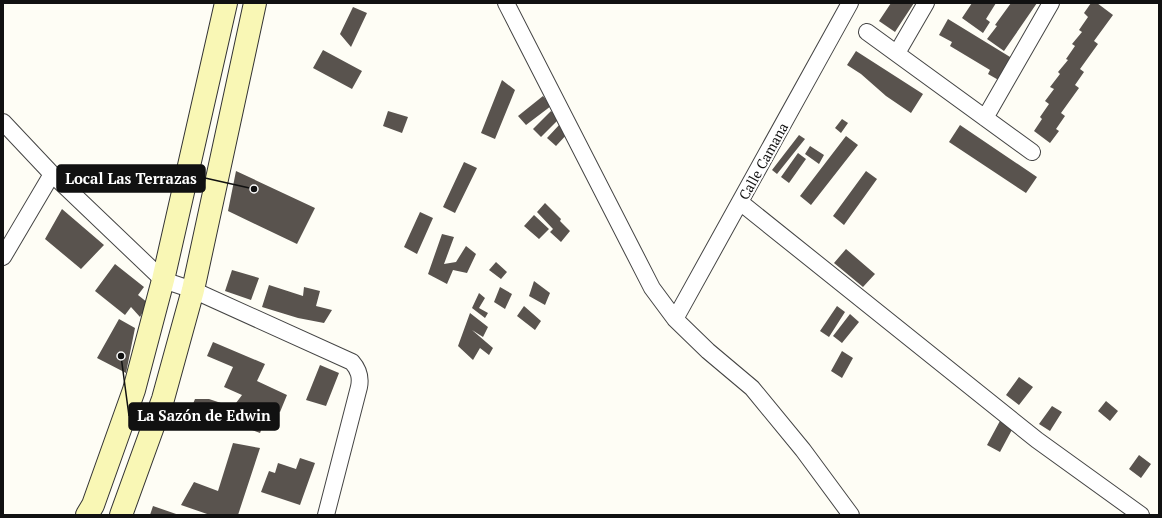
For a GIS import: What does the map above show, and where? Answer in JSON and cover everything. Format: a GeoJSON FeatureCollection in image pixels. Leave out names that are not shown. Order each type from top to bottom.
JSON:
{"type":"FeatureCollection","features":[{"type":"Feature","properties":{"kind":"main road"},"geometry":{"type":"LineString","coordinates":[[87,515],[93,505],[134,390],[163,280],[226,3]]}},
{"type":"Feature","properties":{"kind":"main road"},"geometry":{"type":"LineString","coordinates":[[121,515],[163,399],[193,290],[256,3]]}},
{"type":"Feature","properties":{"kind":"street"},"geometry":{"type":"LineString","coordinates":[[506,3],[652,288],[675,319],[708,352],[752,388],[803,450],[851,515]]}},
{"type":"Feature","properties":{"kind":"street","name":"Calle Camana"},"geometry":{"type":"LineString","coordinates":[[675,319],[850,3]]}},
{"type":"Feature","properties":{"kind":"street"},"geometry":{"type":"LineString","coordinates":[[897,53],[926,3]]}},
{"type":"Feature","properties":{"kind":"street"},"geometry":{"type":"LineString","coordinates":[[985,118],[1051,3]]}},
{"type":"Feature","properties":{"kind":"street"},"geometry":{"type":"LineString","coordinates":[[868,32],[1032,152]]}},
{"type":"Feature","properties":{"kind":"street"},"geometry":{"type":"LineString","coordinates":[[3,122],[52,174],[163,280],[193,290],[352,362],[356,367],[360,380],[326,515]]}},
{"type":"Feature","properties":{"kind":"street"},"geometry":{"type":"LineString","coordinates":[[3,257],[52,174]]}},
{"type":"Feature","properties":{"kind":"street"},"geometry":{"type":"LineString","coordinates":[[740,202],[1037,440],[1141,515]]}},
{"type":"Feature","properties":{"kind":"building"},"geometry":{"type":"Polygon","coordinates":[[[891,3],[914,3],[895,32],[879,21],[891,3]]]}},
{"type":"Feature","properties":{"kind":"building"},"geometry":{"type":"Polygon","coordinates":[[[972,3],[996,3],[986,19],[990,22],[983,33],[962,18],[972,3]]]}},
{"type":"Feature","properties":{"kind":"building"},"geometry":{"type":"Polygon","coordinates":[[[1011,3],[1037,3],[1004,51],[987,39],[1011,3]]]}},
{"type":"Feature","properties":{"kind":"building"},"geometry":{"type":"Polygon","coordinates":[[[1091,3],[1097,3],[1113,15],[1094,41],[1098,44],[1080,69],[1084,72],[1075,85],[1079,88],[1061,113],[1065,116],[1056,129],[1059,131],[1050,143],[1034,131],[1042,119],[1040,117],[1049,104],[1045,101],[1054,89],[1050,87],[1060,74],[1058,72],[1068,60],[1066,59],[1075,46],[1072,44],[1082,32],[1079,30],[1088,17],[1084,13],[1091,3]]]}},
{"type":"Feature","properties":{"kind":"building"},"geometry":{"type":"Polygon","coordinates":[[[353,7],[367,13],[351,47],[340,34],[353,7]]]}},
{"type":"Feature","properties":{"kind":"building"},"geometry":{"type":"Polygon","coordinates":[[[948,19],[1015,60],[1002,82],[988,74],[990,70],[950,46],[952,42],[939,35],[948,19]]]}},
{"type":"Feature","properties":{"kind":"building"},"geometry":{"type":"Polygon","coordinates":[[[323,50],[362,71],[352,89],[313,68],[323,50]]]}},
{"type":"Feature","properties":{"kind":"building"},"geometry":{"type":"Polygon","coordinates":[[[856,51],[923,94],[911,113],[886,96],[861,74],[847,65],[856,51]]]}},
{"type":"Feature","properties":{"kind":"building"},"geometry":{"type":"Polygon","coordinates":[[[502,80],[515,90],[495,139],[481,133],[502,80]]]}},
{"type":"Feature","properties":{"kind":"building"},"geometry":{"type":"Polygon","coordinates":[[[543,96],[551,106],[526,125],[518,116],[543,96]]]}},
{"type":"Feature","properties":{"kind":"building"},"geometry":{"type":"Polygon","coordinates":[[[388,111],[408,117],[402,133],[383,126],[388,111]]]}},
{"type":"Feature","properties":{"kind":"building"},"geometry":{"type":"Polygon","coordinates":[[[551,111],[559,119],[541,137],[533,129],[551,111]]]}},
{"type":"Feature","properties":{"kind":"building"},"geometry":{"type":"Polygon","coordinates":[[[842,119],[848,123],[841,133],[835,128],[842,119]]]}},
{"type":"Feature","properties":{"kind":"building"},"geometry":{"type":"Polygon","coordinates":[[[560,124],[569,132],[556,146],[547,138],[560,124]]]}},
{"type":"Feature","properties":{"kind":"building"},"geometry":{"type":"Polygon","coordinates":[[[960,125],[1037,177],[1026,193],[949,142],[960,125]]]}},
{"type":"Feature","properties":{"kind":"building"},"geometry":{"type":"Polygon","coordinates":[[[799,135],[805,139],[777,174],[772,170],[799,135]]]}},
{"type":"Feature","properties":{"kind":"building"},"geometry":{"type":"Polygon","coordinates":[[[846,136],[858,145],[811,205],[800,196],[846,136]]]}},
{"type":"Feature","properties":{"kind":"building"},"geometry":{"type":"Polygon","coordinates":[[[810,146],[824,155],[819,164],[805,154],[810,146]]]}},
{"type":"Feature","properties":{"kind":"building"},"geometry":{"type":"Polygon","coordinates":[[[798,153],[806,159],[789,183],[781,177],[798,153]]]}},
{"type":"Feature","properties":{"kind":"building"},"geometry":{"type":"Polygon","coordinates":[[[464,162],[477,168],[455,213],[443,207],[464,162]]]}},
{"type":"Feature","properties":{"kind":"building"},"geometry":{"type":"Polygon","coordinates":[[[236,171],[315,208],[297,244],[228,211],[236,171]]]}},
{"type":"Feature","properties":{"kind":"building"},"geometry":{"type":"Polygon","coordinates":[[[866,171],[877,179],[844,225],[833,216],[866,171]]]}},
{"type":"Feature","properties":{"kind":"building"},"geometry":{"type":"Polygon","coordinates":[[[545,203],[561,219],[560,221],[570,231],[561,242],[550,232],[553,229],[537,212],[545,203]]]}},
{"type":"Feature","properties":{"kind":"building"},"geometry":{"type":"Polygon","coordinates":[[[62,209],[104,245],[81,269],[45,239],[62,209]]]}},
{"type":"Feature","properties":{"kind":"building"},"geometry":{"type":"Polygon","coordinates":[[[420,212],[433,218],[417,254],[404,247],[420,212]]]}},
{"type":"Feature","properties":{"kind":"building"},"geometry":{"type":"Polygon","coordinates":[[[534,215],[549,229],[539,239],[524,226],[534,215]]]}},
{"type":"Feature","properties":{"kind":"building"},"geometry":{"type":"Polygon","coordinates":[[[442,234],[454,237],[444,264],[456,262],[466,246],[476,254],[467,273],[453,270],[447,284],[428,274],[442,234]]]}},
{"type":"Feature","properties":{"kind":"building"},"geometry":{"type":"Polygon","coordinates":[[[846,249],[875,274],[863,287],[834,263],[846,249]]]}},
{"type":"Feature","properties":{"kind":"building"},"geometry":{"type":"Polygon","coordinates":[[[496,262],[507,272],[501,279],[489,270],[496,262]]]}},
{"type":"Feature","properties":{"kind":"building"},"geometry":{"type":"Polygon","coordinates":[[[115,264],[144,287],[138,295],[148,303],[140,317],[131,307],[125,315],[95,291],[115,264]]]}},
{"type":"Feature","properties":{"kind":"building"},"geometry":{"type":"Polygon","coordinates":[[[232,270],[259,278],[251,300],[225,291],[232,270]]]}},
{"type":"Feature","properties":{"kind":"building"},"geometry":{"type":"Polygon","coordinates":[[[534,281],[550,293],[545,305],[529,296],[534,281]]]}},
{"type":"Feature","properties":{"kind":"building"},"geometry":{"type":"Polygon","coordinates":[[[269,285],[303,296],[304,287],[320,291],[316,306],[332,310],[324,323],[298,318],[262,307],[269,285]]]}},
{"type":"Feature","properties":{"kind":"building"},"geometry":{"type":"Polygon","coordinates":[[[500,287],[512,294],[505,309],[494,302],[500,287]]]}},
{"type":"Feature","properties":{"kind":"building"},"geometry":{"type":"Polygon","coordinates":[[[479,293],[485,298],[479,308],[488,313],[485,318],[472,308],[479,293]]]}},
{"type":"Feature","properties":{"kind":"building"},"geometry":{"type":"Polygon","coordinates":[[[524,306],[541,321],[535,330],[517,316],[524,306]]]}},
{"type":"Feature","properties":{"kind":"building"},"geometry":{"type":"Polygon","coordinates":[[[837,306],[845,312],[829,337],[820,331],[837,306]]]}},
{"type":"Feature","properties":{"kind":"building"},"geometry":{"type":"Polygon","coordinates":[[[470,313],[488,327],[483,337],[472,330],[493,348],[489,355],[480,348],[473,360],[458,346],[470,313]]]}},
{"type":"Feature","properties":{"kind":"building"},"geometry":{"type":"Polygon","coordinates":[[[850,314],[859,322],[842,343],[833,336],[850,314]]]}},
{"type":"Feature","properties":{"kind":"building"},"geometry":{"type":"Polygon","coordinates":[[[119,319],[135,328],[126,373],[97,358],[119,319]]]}},
{"type":"Feature","properties":{"kind":"building"},"geometry":{"type":"Polygon","coordinates":[[[213,342],[265,364],[257,381],[287,395],[280,412],[270,408],[260,433],[203,411],[196,428],[185,423],[195,399],[209,399],[233,407],[242,395],[224,387],[233,367],[207,356],[213,342]]]}},
{"type":"Feature","properties":{"kind":"building"},"geometry":{"type":"Polygon","coordinates":[[[842,351],[853,358],[842,378],[831,371],[842,351]]]}},
{"type":"Feature","properties":{"kind":"building"},"geometry":{"type":"Polygon","coordinates":[[[320,365],[339,373],[326,406],[306,400],[320,365]]]}},
{"type":"Feature","properties":{"kind":"building"},"geometry":{"type":"Polygon","coordinates":[[[1019,377],[1033,387],[1019,405],[1006,395],[1019,377]]]}},
{"type":"Feature","properties":{"kind":"building"},"geometry":{"type":"Polygon","coordinates":[[[1106,401],[1118,411],[1110,421],[1098,411],[1106,401]]]}},
{"type":"Feature","properties":{"kind":"building"},"geometry":{"type":"Polygon","coordinates":[[[1052,406],[1062,412],[1050,431],[1039,424],[1052,406]]]}},
{"type":"Feature","properties":{"kind":"building"},"geometry":{"type":"Polygon","coordinates":[[[1001,419],[1014,426],[1000,452],[987,445],[1001,419]]]}},
{"type":"Feature","properties":{"kind":"building"},"geometry":{"type":"Polygon","coordinates":[[[233,443],[260,448],[238,515],[210,515],[181,505],[194,482],[218,491],[233,443]]]}},
{"type":"Feature","properties":{"kind":"building"},"geometry":{"type":"Polygon","coordinates":[[[1139,455],[1151,464],[1141,478],[1129,469],[1139,455]]]}},
{"type":"Feature","properties":{"kind":"building"},"geometry":{"type":"Polygon","coordinates":[[[300,458],[315,463],[300,505],[261,492],[269,471],[275,473],[278,463],[296,469],[300,458]]]}},
{"type":"Feature","properties":{"kind":"building"},"geometry":{"type":"Polygon","coordinates":[[[153,506],[179,515],[150,515],[153,506]]]}},
{"type":"Feature","properties":{"kind":"place","name":"Local Las Terrazas"},"geometry":{"type":"Point","coordinates":[254,189]}},
{"type":"Feature","properties":{"kind":"place","name":"La Sazón de Edwin"},"geometry":{"type":"Point","coordinates":[121,356]}}]}
